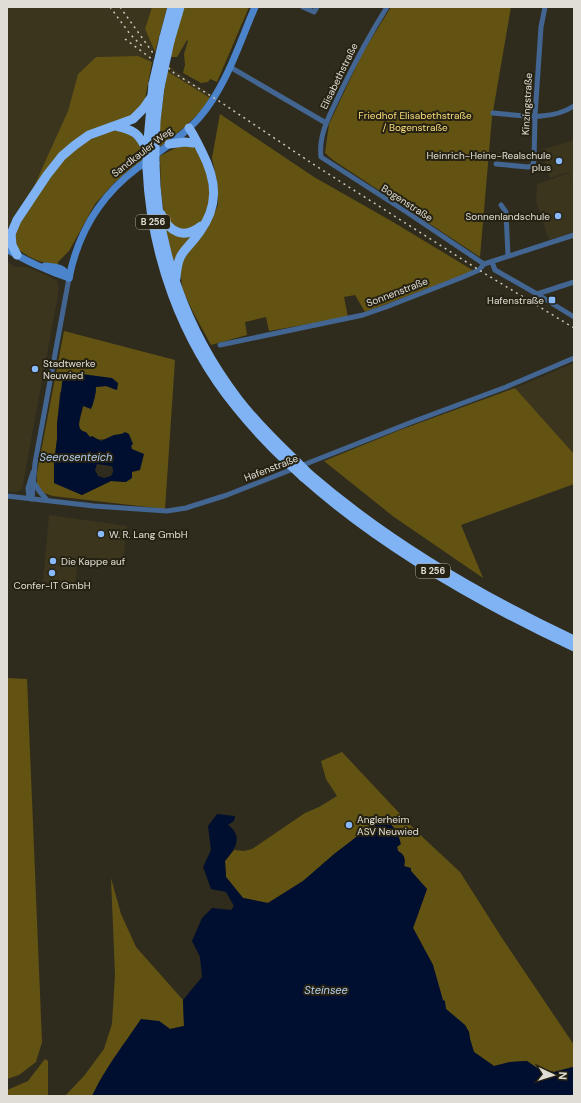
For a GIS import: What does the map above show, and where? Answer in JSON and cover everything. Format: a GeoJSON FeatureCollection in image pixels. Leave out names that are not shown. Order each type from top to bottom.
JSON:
{"type":"FeatureCollection","features":[{"type":"Feature","properties":{"kind":"highway","name":"B 256"},"geometry":{"type":"LineString","coordinates":[[151,150],[156,121],[157,86],[172,7]]}},
{"type":"Feature","properties":{"kind":"highway","name":"B 256"},"geometry":{"type":"LineString","coordinates":[[167,39],[180,7]]}},
{"type":"Feature","properties":{"kind":"highway","name":"B 256"},"geometry":{"type":"LineString","coordinates":[[157,86],[152,96],[151,210],[158,249],[165,275],[177,308],[189,334],[214,377],[236,407],[257,432],[291,461],[332,502],[365,526],[432,571],[509,616],[574,648]]}},
{"type":"Feature","properties":{"kind":"highway"},"geometry":{"type":"LineString","coordinates":[[16,255],[8,234],[52,167],[68,150],[82,139],[96,132],[129,121],[137,116],[152,96]]}},
{"type":"Feature","properties":{"kind":"highway"},"geometry":{"type":"LineString","coordinates":[[116,126],[136,133],[151,150]]}},
{"type":"Feature","properties":{"kind":"highway"},"geometry":{"type":"LineString","coordinates":[[189,128],[187,134],[202,152]]}},
{"type":"Feature","properties":{"kind":"highway"},"geometry":{"type":"LineString","coordinates":[[175,282],[180,255],[198,234],[204,224],[211,209],[213,198],[214,185],[210,168],[189,128]]}},
{"type":"Feature","properties":{"kind":"highway"},"geometry":{"type":"LineString","coordinates":[[170,144],[185,142],[193,143]]}},
{"type":"Feature","properties":{"kind":"highway","name":"B 256"},"geometry":{"type":"LineString","coordinates":[[151,165],[162,236],[175,282],[194,329],[220,373],[239,400],[291,461]]}},
{"type":"Feature","properties":{"kind":"highway"},"geometry":{"type":"LineString","coordinates":[[157,203],[165,222],[176,232],[192,232],[204,224]]}},
{"type":"Feature","properties":{"kind":"highway","name":"B 256"},"geometry":{"type":"LineString","coordinates":[[306,475],[367,520],[435,565],[506,606],[574,640]]}},
{"type":"Feature","properties":{"kind":"street","name":"Sandkauler Weg"},"geometry":{"type":"LineString","coordinates":[[30,498],[28,488],[35,463],[69,278],[76,251],[87,226],[109,193],[126,177],[189,128],[200,116],[211,101],[230,67],[255,7]]}},
{"type":"Feature","properties":{"kind":"street"},"geometry":{"type":"LineString","coordinates":[[303,7],[314,12],[317,7]]}},
{"type":"Feature","properties":{"kind":"street","name":"Elisabethstraße"},"geometry":{"type":"LineString","coordinates":[[320,157],[320,149],[326,123],[360,51],[386,7]]}},
{"type":"Feature","properties":{"kind":"street","name":"Kinzingstraße"},"geometry":{"type":"LineString","coordinates":[[496,164],[528,167],[532,166],[534,162],[535,116],[541,27],[545,7]]}},
{"type":"Feature","properties":{"kind":"street"},"geometry":{"type":"LineString","coordinates":[[230,67],[326,123]]}},
{"type":"Feature","properties":{"kind":"street"},"geometry":{"type":"LineString","coordinates":[[493,113],[552,116],[574,106]]}},
{"type":"Feature","properties":{"kind":"street","name":"Bogenstraße"},"geometry":{"type":"LineString","coordinates":[[320,157],[405,211],[484,264]]}},
{"type":"Feature","properties":{"kind":"street"},"geometry":{"type":"LineString","coordinates":[[501,205],[506,212],[508,256]]}},
{"type":"Feature","properties":{"kind":"street","name":"Sonnenstraße"},"geometry":{"type":"LineString","coordinates":[[220,344],[363,315],[463,277],[479,270],[484,264],[574,235]]}},
{"type":"Feature","properties":{"kind":"street"},"geometry":{"type":"LineString","coordinates":[[7,250],[69,278]]}},
{"type":"Feature","properties":{"kind":"street"},"geometry":{"type":"LineString","coordinates":[[58,267],[68,262],[76,251]]}},
{"type":"Feature","properties":{"kind":"street"},"geometry":{"type":"LineString","coordinates":[[492,262],[495,270],[574,317]]}},
{"type":"Feature","properties":{"kind":"street"},"geometry":{"type":"LineString","coordinates":[[41,266],[58,267],[66,272],[69,278]]}},
{"type":"Feature","properties":{"kind":"street"},"geometry":{"type":"LineString","coordinates":[[536,294],[574,282]]}},
{"type":"Feature","properties":{"kind":"street","name":"Hafenstraße"},"geometry":{"type":"LineString","coordinates":[[7,496],[94,506],[167,511],[186,508],[234,492],[412,422],[506,387],[574,358]]}},
{"type":"Feature","properties":{"kind":"street","name":"Sandkauler Weg"},"geometry":{"type":"LineString","coordinates":[[30,498],[34,483],[35,463]]}},
{"type":"Feature","properties":{"kind":"street"},"geometry":{"type":"LineString","coordinates":[[34,483],[47,500]]}},
{"type":"Feature","properties":{"kind":"shaded area"},"geometry":{"type":"Polygon","coordinates":[[[7,7],[152,7],[145,29],[153,48],[150,61],[138,56],[96,57],[78,73],[68,111],[53,148],[32,191],[7,229],[7,7]]]}},
{"type":"Feature","properties":{"kind":"shaded area"},"geometry":{"type":"Polygon","coordinates":[[[168,65],[211,94],[210,98],[167,71],[168,65]]]}},
{"type":"Feature","properties":{"kind":"shaded area","name":"Heinrich-Heine-Realschule plus"},"geometry":{"type":"Polygon","coordinates":[[[574,140],[574,187],[569,172],[550,178],[541,150],[574,140]]]}},
{"type":"Feature","properties":{"kind":"shaded area","name":"Sonnenlandschule"},"geometry":{"type":"Polygon","coordinates":[[[569,173],[574,189],[574,232],[549,240],[536,201],[537,184],[569,173]]]}},
{"type":"Feature","properties":{"kind":"shaded area"},"geometry":{"type":"Polygon","coordinates":[[[7,262],[15,267],[27,267],[48,276],[57,281],[59,289],[22,489],[16,492],[7,491],[7,262]]]}},
{"type":"Feature","properties":{"kind":"shaded area"},"geometry":{"type":"Polygon","coordinates":[[[574,363],[574,454],[515,388],[574,363]]]}},
{"type":"Feature","properties":{"kind":"shaded area"},"geometry":{"type":"Polygon","coordinates":[[[49,515],[127,526],[123,561],[78,557],[75,585],[43,582],[49,515]]]}},
{"type":"Feature","properties":{"kind":"green space"},"geometry":{"type":"Polygon","coordinates":[[[152,7],[167,7],[155,52],[145,29],[152,7]]]}},
{"type":"Feature","properties":{"kind":"green space"},"geometry":{"type":"Polygon","coordinates":[[[183,7],[249,7],[217,82],[210,79],[208,82],[201,83],[183,73],[185,65],[184,54],[187,40],[177,57],[170,57],[183,7]]]}},
{"type":"Feature","properties":{"kind":"green space","name":"Friedhof Elisabethstraße / Bogenstraße"},"geometry":{"type":"Polygon","coordinates":[[[391,7],[511,7],[492,117],[480,257],[333,160],[325,153],[329,124],[363,52],[391,7]]]}},
{"type":"Feature","properties":{"kind":"green space"},"geometry":{"type":"Polygon","coordinates":[[[138,56],[152,62],[145,99],[135,116],[86,134],[32,191],[68,111],[78,74],[96,57],[138,56]]]}},
{"type":"Feature","properties":{"kind":"green space"},"geometry":{"type":"Polygon","coordinates":[[[167,71],[210,98],[193,119],[160,147],[160,122],[167,71]]]}},
{"type":"Feature","properties":{"kind":"green space"},"geometry":{"type":"Polygon","coordinates":[[[220,114],[314,177],[393,222],[474,271],[365,312],[355,295],[344,297],[348,317],[269,331],[266,317],[245,322],[247,335],[211,345],[182,288],[180,264],[213,216],[218,205],[217,182],[212,158],[220,114]]]}},
{"type":"Feature","properties":{"kind":"green space"},"geometry":{"type":"Polygon","coordinates":[[[113,130],[129,132],[142,147],[142,161],[115,182],[95,204],[69,251],[58,262],[58,265],[35,259],[15,247],[13,233],[60,162],[84,142],[113,130]]]}},
{"type":"Feature","properties":{"kind":"green space"},"geometry":{"type":"Polygon","coordinates":[[[183,144],[194,147],[198,150],[207,167],[210,200],[202,222],[192,229],[178,230],[164,215],[161,190],[160,156],[183,144]]]}},
{"type":"Feature","properties":{"kind":"green space"},"geometry":{"type":"Polygon","coordinates":[[[164,224],[193,233],[175,268],[164,224]]]}},
{"type":"Feature","properties":{"kind":"green space"},"geometry":{"type":"Polygon","coordinates":[[[64,331],[175,360],[165,509],[53,496],[37,491],[37,473],[64,331]],[[118,383],[60,392],[54,463],[54,483],[82,495],[111,481],[126,482],[132,472],[132,449],[122,434],[105,439],[94,439],[84,434],[79,429],[83,406],[92,407],[96,387],[106,386],[116,390],[118,383]]]}},
{"type":"Feature","properties":{"kind":"green space"},"geometry":{"type":"Polygon","coordinates":[[[515,388],[574,454],[574,484],[461,525],[483,578],[394,517],[324,461],[400,430],[515,388]]]}},
{"type":"Feature","properties":{"kind":"green space"},"geometry":{"type":"Polygon","coordinates":[[[7,678],[27,679],[42,1042],[36,1062],[19,1075],[7,1079],[7,678]]]}},
{"type":"Feature","properties":{"kind":"green space"},"geometry":{"type":"Polygon","coordinates":[[[342,752],[416,831],[460,872],[502,938],[574,1045],[574,1068],[572,1067],[554,1072],[537,1068],[527,1061],[510,1062],[494,1066],[474,1052],[469,1032],[465,1025],[446,1009],[439,993],[433,965],[413,928],[427,889],[411,871],[404,866],[405,859],[403,855],[398,851],[397,847],[375,821],[303,881],[268,903],[243,898],[226,877],[225,861],[234,850],[244,851],[252,849],[305,813],[319,807],[337,796],[326,779],[321,761],[342,752]]]}},
{"type":"Feature","properties":{"kind":"green space"},"geometry":{"type":"Polygon","coordinates":[[[111,878],[121,914],[136,947],[183,1000],[184,1026],[170,1029],[159,1021],[114,1058],[92,1096],[65,1096],[84,1076],[104,1049],[112,1024],[115,975],[111,878]]]}},
{"type":"Feature","properties":{"kind":"green space"},"geometry":{"type":"Polygon","coordinates":[[[45,1059],[48,1061],[48,1096],[7,1096],[7,1090],[28,1081],[45,1059]]]}},
{"type":"Feature","properties":{"kind":"water","name":"Seerosenteich"},"geometry":{"type":"Polygon","coordinates":[[[82,374],[112,378],[118,383],[117,390],[106,386],[96,387],[95,398],[91,409],[83,406],[79,426],[82,431],[86,432],[90,437],[92,436],[101,441],[125,432],[129,434],[133,444],[131,446],[132,449],[144,454],[140,470],[132,472],[132,478],[126,482],[111,481],[82,495],[54,483],[57,424],[63,375],[82,374]],[[97,464],[95,470],[98,476],[104,478],[111,476],[113,468],[111,466],[97,464]]]}},
{"type":"Feature","properties":{"kind":"water","name":"Steinsee"},"geometry":{"type":"Polygon","coordinates":[[[217,814],[235,816],[234,821],[228,825],[236,834],[237,838],[235,848],[225,861],[226,877],[243,898],[268,903],[303,881],[334,854],[368,828],[375,820],[381,820],[393,826],[401,844],[397,847],[398,851],[404,857],[404,866],[411,868],[411,871],[427,889],[413,928],[433,965],[443,1000],[445,1001],[446,1009],[465,1025],[469,1032],[474,1052],[494,1066],[510,1062],[527,1061],[537,1068],[554,1072],[573,1067],[574,1096],[92,1096],[109,1066],[141,1019],[159,1021],[170,1029],[184,1026],[183,1000],[202,977],[200,957],[192,941],[202,918],[212,908],[231,910],[234,906],[226,892],[211,889],[203,867],[211,850],[208,826],[217,814]]]}},
{"type":"Feature","properties":{"kind":"railway"},"geometry":{"type":"LineString","coordinates":[[110,7],[130,34],[142,46]]}},
{"type":"Feature","properties":{"kind":"railway"},"geometry":{"type":"LineString","coordinates":[[120,7],[153,53],[174,73],[479,270],[574,328]]}},
{"type":"Feature","properties":{"kind":"railway"},"geometry":{"type":"LineString","coordinates":[[125,39],[156,62]]}},
{"type":"Feature","properties":{"kind":"place","name":"Heinrich-Heine-Realschule plus"},"geometry":{"type":"Point","coordinates":[559,161]}},
{"type":"Feature","properties":{"kind":"place","name":"Sonnenlandschule"},"geometry":{"type":"Point","coordinates":[558,216]}},
{"type":"Feature","properties":{"kind":"place","name":"Hafenstraße"},"geometry":{"type":"Point","coordinates":[552,300]}},
{"type":"Feature","properties":{"kind":"place","name":"Stadtwerke Neuwied"},"geometry":{"type":"Point","coordinates":[35,369]}},
{"type":"Feature","properties":{"kind":"place","name":"W. R. Lang GmbH"},"geometry":{"type":"Point","coordinates":[101,534]}},
{"type":"Feature","properties":{"kind":"place","name":"Die Kappe auf"},"geometry":{"type":"Point","coordinates":[53,561]}},
{"type":"Feature","properties":{"kind":"place","name":"Confer-IT GmbH"},"geometry":{"type":"Point","coordinates":[52,573]}},
{"type":"Feature","properties":{"kind":"place","name":"Anglerheim ASV Neuwied"},"geometry":{"type":"Point","coordinates":[349,825]}}]}
